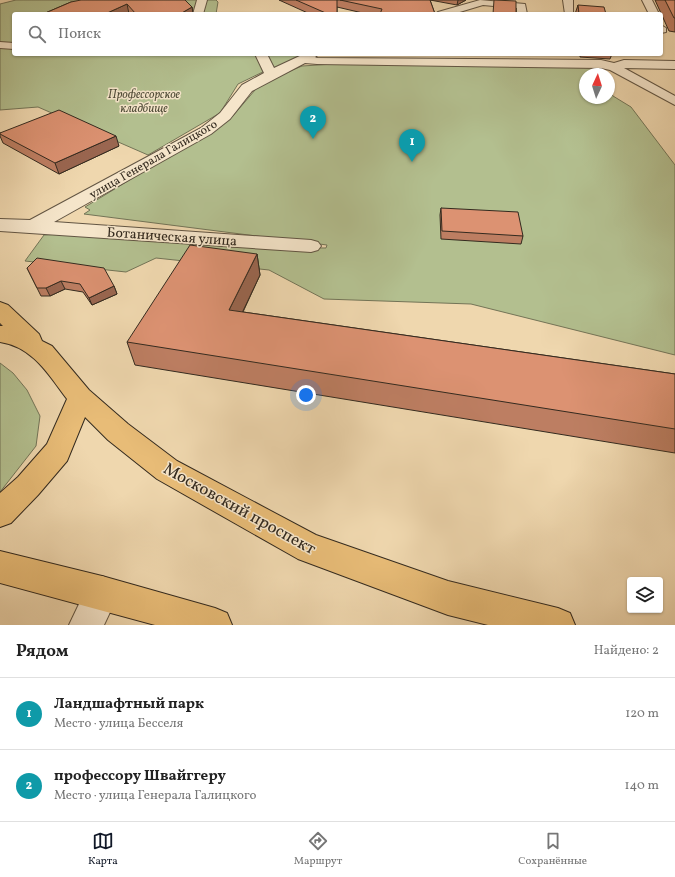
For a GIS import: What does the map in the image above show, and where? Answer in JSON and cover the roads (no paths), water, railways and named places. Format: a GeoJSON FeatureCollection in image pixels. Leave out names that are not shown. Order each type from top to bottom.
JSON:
{"type":"FeatureCollection","features":[{"type":"Feature","properties":{"kind":"main road"},"geometry":{"type":"LineString","coordinates":[[0,310],[44,352]]}},
{"type":"Feature","properties":{"kind":"main road","name":"Московский проспект"},"geometry":{"type":"LineString","coordinates":[[0,334],[12,336],[44,352],[80,397],[118,432],[167,470],[308,548],[448,598],[558,625]]}},
{"type":"Feature","properties":{"kind":"main road"},"geometry":{"type":"LineString","coordinates":[[0,513],[28,486],[57,452],[80,397]]}},
{"type":"Feature","properties":{"kind":"main road"},"geometry":{"type":"LineString","coordinates":[[0,568],[102,593],[215,625]]}},
{"type":"Feature","properties":{"kind":"street"},"geometry":{"type":"LineString","coordinates":[[199,12],[202,0]]}},
{"type":"Feature","properties":{"kind":"street"},"geometry":{"type":"LineString","coordinates":[[568,0],[569,12]]}},
{"type":"Feature","properties":{"kind":"street"},"geometry":{"type":"LineString","coordinates":[[647,0],[653,12]]}},
{"type":"Feature","properties":{"kind":"street"},"geometry":{"type":"LineString","coordinates":[[455,12],[485,1],[522,6],[522,12]]}},
{"type":"Feature","properties":{"kind":"street"},"geometry":{"type":"LineString","coordinates":[[0,45],[12,46]]}},
{"type":"Feature","properties":{"kind":"street"},"geometry":{"type":"LineString","coordinates":[[262,56],[271,74]]}},
{"type":"Feature","properties":{"kind":"street"},"geometry":{"type":"LineString","coordinates":[[309,56],[317,61],[522,58],[583,63],[620,61],[675,65]]}},
{"type":"Feature","properties":{"kind":"street","name":"улица Генерала Галицкого"},"geometry":{"type":"LineString","coordinates":[[33,226],[206,131],[225,116],[247,88],[271,74],[309,56]]}},
{"type":"Feature","properties":{"kind":"street"},"geometry":{"type":"LineString","coordinates":[[620,61],[675,101]]}},
{"type":"Feature","properties":{"kind":"street"},"geometry":{"type":"LineString","coordinates":[[0,225],[33,226]]}},
{"type":"Feature","properties":{"kind":"street","name":"Ботаническая улица"},"geometry":{"type":"LineString","coordinates":[[33,226],[311,246]]}},
{"type":"Feature","properties":{"kind":"street"},"geometry":{"type":"LineString","coordinates":[[86,625],[102,593]]}},
{"type":"Feature","properties":{"kind":"place","name":"профессору Швайггеру"},"geometry":{"type":"Point","coordinates":[313,139]}},
{"type":"Feature","properties":{"kind":"place","name":"Ландшафтный парк"},"geometry":{"type":"Point","coordinates":[412,162]}},
{"type":"Feature","properties":{"kind":"park label","name":"Профессорское кладбище"},"geometry":{"type":"Point","coordinates":[144,101]}}]}
